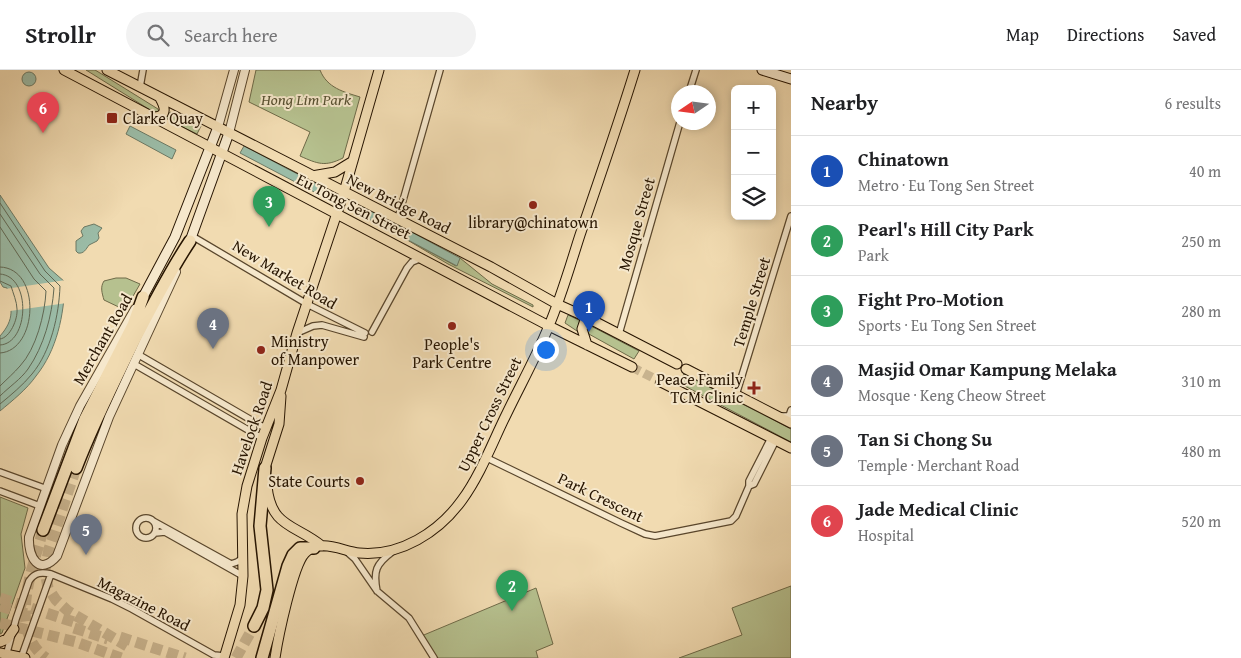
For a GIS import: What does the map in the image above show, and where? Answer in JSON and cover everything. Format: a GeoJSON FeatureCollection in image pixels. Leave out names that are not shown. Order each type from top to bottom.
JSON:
{"type":"FeatureCollection","features":[{"type":"Feature","properties":{"kind":"highway"},"geometry":{"type":"LineString","coordinates":[[76,468],[88,435],[111,387],[171,269],[191,238]]}},
{"type":"Feature","properties":{"kind":"highway"},"geometry":{"type":"LineString","coordinates":[[43,530],[85,419],[133,325],[143,297]]}},
{"type":"Feature","properties":{"kind":"highway"},"geometry":{"type":"LineString","coordinates":[[254,626],[263,608],[267,590],[260,526],[265,468]]}},
{"type":"Feature","properties":{"kind":"highway"},"geometry":{"type":"LineString","coordinates":[[262,658],[288,566],[293,555],[300,548],[318,547]]}},
{"type":"Feature","properties":{"kind":"main road","name":"Eu Tong Sen Street"},"geometry":{"type":"LineString","coordinates":[[64,70],[549,326],[632,367]]}},
{"type":"Feature","properties":{"kind":"main road","name":"New Bridge Road"},"geometry":{"type":"LineString","coordinates":[[107,70],[312,176],[398,218],[557,304],[677,364]]}},
{"type":"Feature","properties":{"kind":"main road","name":"Havelock Road"},"geometry":{"type":"LineString","coordinates":[[224,657],[238,610],[243,576],[242,524],[245,497],[265,428],[281,390],[297,333],[344,192],[379,70]]}},
{"type":"Feature","properties":{"kind":"main road","name":"Upper Cross Street"},"geometry":{"type":"LineString","coordinates":[[318,547],[360,553],[396,549],[434,530],[465,496],[549,326],[635,70]]}},
{"type":"Feature","properties":{"kind":"main road"},"geometry":{"type":"LineString","coordinates":[[762,70],[791,78]]}},
{"type":"Feature","properties":{"kind":"main road"},"geometry":{"type":"LineString","coordinates":[[154,118],[160,117],[164,113],[165,109],[160,98]]}},
{"type":"Feature","properties":{"kind":"main road","name":"Merchant Road"},"geometry":{"type":"LineString","coordinates":[[143,297],[175,237],[218,127]]}},
{"type":"Feature","properties":{"kind":"main road"},"geometry":{"type":"LineString","coordinates":[[191,238],[230,133]]}},
{"type":"Feature","properties":{"kind":"main road"},"geometry":{"type":"LineString","coordinates":[[312,176],[335,172],[353,161]]}},
{"type":"Feature","properties":{"kind":"main road"},"geometry":{"type":"LineString","coordinates":[[586,317],[582,328],[587,345]]}},
{"type":"Feature","properties":{"kind":"main road"},"geometry":{"type":"LineString","coordinates":[[686,369],[791,423]]}},
{"type":"Feature","properties":{"kind":"main road"},"geometry":{"type":"LineString","coordinates":[[661,382],[791,448]]}},
{"type":"Feature","properties":{"kind":"main road"},"geometry":{"type":"LineString","coordinates":[[275,658],[282,622],[297,567],[303,555],[318,547],[310,536],[285,524],[277,516],[268,499],[265,468],[279,424],[281,390]]}},
{"type":"Feature","properties":{"kind":"main road"},"geometry":{"type":"LineString","coordinates":[[0,642],[6,639],[14,629]]}},
{"type":"Feature","properties":{"kind":"main road"},"geometry":{"type":"LineString","coordinates":[[4,655],[22,658]]}},
{"type":"Feature","properties":{"kind":"street"},"geometry":{"type":"LineString","coordinates":[[140,87],[143,70]]}},
{"type":"Feature","properties":{"kind":"street"},"geometry":{"type":"LineString","coordinates":[[218,127],[234,70]]}},
{"type":"Feature","properties":{"kind":"street"},"geometry":{"type":"LineString","coordinates":[[230,133],[245,70]]}},
{"type":"Feature","properties":{"kind":"street"},"geometry":{"type":"LineString","coordinates":[[398,218],[440,70]]}},
{"type":"Feature","properties":{"kind":"street"},"geometry":{"type":"LineString","coordinates":[[691,85],[696,70]]}},
{"type":"Feature","properties":{"kind":"street","name":"Mosque Street"},"geometry":{"type":"LineString","coordinates":[[619,334],[678,130]]}},
{"type":"Feature","properties":{"kind":"street","name":"Temple Street"},"geometry":{"type":"LineString","coordinates":[[736,395],[791,216]]}},
{"type":"Feature","properties":{"kind":"street"},"geometry":{"type":"LineString","coordinates":[[191,238],[134,364],[262,438]]}},
{"type":"Feature","properties":{"kind":"street","name":"New Market Road"},"geometry":{"type":"LineString","coordinates":[[191,238],[364,335],[322,324],[312,326],[297,333]]}},
{"type":"Feature","properties":{"kind":"street"},"geometry":{"type":"LineString","coordinates":[[372,332],[407,268],[412,262],[422,258]]}},
{"type":"Feature","properties":{"kind":"street","name":"Merchant Road"},"geometry":{"type":"LineString","coordinates":[[134,364],[109,416],[57,556],[50,564],[44,566],[33,560],[29,549],[30,537],[62,445],[80,406],[143,297]]}},
{"type":"Feature","properties":{"kind":"street"},"geometry":{"type":"LineString","coordinates":[[138,355],[265,428]]}},
{"type":"Feature","properties":{"kind":"street"},"geometry":{"type":"LineString","coordinates":[[157,377],[161,368]]}},
{"type":"Feature","properties":{"kind":"street"},"geometry":{"type":"LineString","coordinates":[[196,399],[200,391]]}},
{"type":"Feature","properties":{"kind":"street"},"geometry":{"type":"LineString","coordinates":[[218,412],[222,403]]}},
{"type":"Feature","properties":{"kind":"street"},"geometry":{"type":"LineString","coordinates":[[776,416],[789,416],[791,410]]}},
{"type":"Feature","properties":{"kind":"street"},"geometry":{"type":"LineString","coordinates":[[234,421],[238,413]]}},
{"type":"Feature","properties":{"kind":"street","name":"Park Crescent"},"geometry":{"type":"LineString","coordinates":[[485,457],[649,535],[671,533],[732,521],[749,486],[754,484],[773,439]]}},
{"type":"Feature","properties":{"kind":"street"},"geometry":{"type":"LineString","coordinates":[[0,472],[47,489]]}},
{"type":"Feature","properties":{"kind":"street"},"geometry":{"type":"LineString","coordinates":[[0,491],[40,506]]}},
{"type":"Feature","properties":{"kind":"street"},"geometry":{"type":"LineString","coordinates":[[243,558],[231,564],[153,521],[146,518],[141,519],[137,523],[136,529],[138,534],[145,538],[151,537],[155,533],[165,532],[243,576]]}},
{"type":"Feature","properties":{"kind":"street"},"geometry":{"type":"LineString","coordinates":[[153,521],[156,526],[155,533]]}},
{"type":"Feature","properties":{"kind":"street"},"geometry":{"type":"LineString","coordinates":[[377,591],[374,576],[376,569],[382,560],[396,549]]}},
{"type":"Feature","properties":{"kind":"street"},"geometry":{"type":"LineString","coordinates":[[346,550],[355,559],[377,591],[409,618],[434,658]]}},
{"type":"Feature","properties":{"kind":"street"},"geometry":{"type":"LineString","coordinates":[[4,655],[29,581],[33,576],[42,573],[51,574],[22,658]]}},
{"type":"Feature","properties":{"kind":"street","name":"Magazine Road"},"geometry":{"type":"LineString","coordinates":[[51,574],[112,599],[204,650],[224,657]]}},
{"type":"Feature","properties":{"kind":"green space"},"geometry":{"type":"Polygon","coordinates":[[[86,70],[95,70],[158,109],[159,112],[155,113],[86,70]]]}},
{"type":"Feature","properties":{"kind":"green space","name":"Hong Lim Park"},"geometry":{"type":"Polygon","coordinates":[[[256,70],[320,70],[332,85],[342,91],[360,97],[343,158],[331,163],[322,163],[300,156],[310,132],[249,102],[256,70]]]}},
{"type":"Feature","properties":{"kind":"green space"},"geometry":{"type":"Polygon","coordinates":[[[170,112],[201,126],[197,134],[166,119],[170,112]]]}},
{"type":"Feature","properties":{"kind":"green space"},"geometry":{"type":"Polygon","coordinates":[[[404,238],[456,266],[460,258],[492,284],[533,305],[533,307],[448,264],[404,238]]]}},
{"type":"Feature","properties":{"kind":"green space"},"geometry":{"type":"Polygon","coordinates":[[[126,278],[140,284],[125,310],[104,300],[103,297],[102,288],[104,281],[126,278]]]}},
{"type":"Feature","properties":{"kind":"green space"},"geometry":{"type":"Polygon","coordinates":[[[568,315],[581,321],[577,331],[565,323],[568,315]]]}},
{"type":"Feature","properties":{"kind":"green space"},"geometry":{"type":"Polygon","coordinates":[[[591,326],[639,351],[634,359],[587,333],[588,327],[591,326]]]}},
{"type":"Feature","properties":{"kind":"green space"},"geometry":{"type":"Polygon","coordinates":[[[684,374],[791,429],[791,442],[679,383],[684,374]]]}},
{"type":"Feature","properties":{"kind":"green space"},"geometry":{"type":"Polygon","coordinates":[[[0,497],[28,508],[21,534],[25,568],[2,633],[0,634],[0,497]]]}},
{"type":"Feature","properties":{"kind":"green space"},"geometry":{"type":"Polygon","coordinates":[[[791,586],[791,658],[679,658],[742,635],[732,608],[791,586]]]}},
{"type":"Feature","properties":{"kind":"green space"},"geometry":{"type":"Polygon","coordinates":[[[536,588],[553,644],[536,651],[538,658],[431,658],[419,637],[536,588]]]}},
{"type":"Feature","properties":{"kind":"water"},"geometry":{"type":"Polygon","coordinates":[[[29,72],[34,74],[36,79],[34,84],[29,86],[24,84],[22,79],[24,74],[29,72]]]}},
{"type":"Feature","properties":{"kind":"water"},"geometry":{"type":"Polygon","coordinates":[[[130,126],[176,150],[172,159],[126,134],[130,126]]]}},
{"type":"Feature","properties":{"kind":"water"},"geometry":{"type":"Polygon","coordinates":[[[244,146],[324,188],[320,195],[240,153],[244,146]]]}},
{"type":"Feature","properties":{"kind":"water"},"geometry":{"type":"Polygon","coordinates":[[[0,195],[49,268],[65,282],[61,319],[49,355],[28,386],[0,411],[0,336],[8,324],[11,313],[7,288],[3,287],[0,282],[0,195]]]}},
{"type":"Feature","properties":{"kind":"water"},"geometry":{"type":"Polygon","coordinates":[[[363,206],[460,258],[457,266],[359,214],[363,206]]]}},
{"type":"Feature","properties":{"kind":"water"},"geometry":{"type":"Polygon","coordinates":[[[94,224],[102,228],[98,233],[99,238],[89,245],[86,250],[78,253],[76,251],[76,241],[83,236],[81,231],[84,227],[94,224]]]}},
{"type":"Feature","properties":{"kind":"pier"},"geometry":{"type":"Polygon","coordinates":[[[66,280],[67,303],[10,311],[5,289],[66,280]]]}},
{"type":"Feature","properties":{"kind":"tunnel"},"geometry":{"type":"LineString","coordinates":[[632,367],[661,382]]}},
{"type":"Feature","properties":{"kind":"tunnel"},"geometry":{"type":"LineString","coordinates":[[76,468],[49,549],[45,570],[48,588],[56,600],[68,611],[127,646]]}},
{"type":"Feature","properties":{"kind":"tunnel"},"geometry":{"type":"LineString","coordinates":[[43,530],[29,580],[25,615],[28,632],[34,646],[46,658]]}},
{"type":"Feature","properties":{"kind":"tunnel"},"geometry":{"type":"LineString","coordinates":[[0,598],[83,625]]}},
{"type":"Feature","properties":{"kind":"tunnel"},"geometry":{"type":"LineString","coordinates":[[0,606],[27,614]]}},
{"type":"Feature","properties":{"kind":"tunnel"},"geometry":{"type":"LineString","coordinates":[[0,623],[76,642],[121,658]]}},
{"type":"Feature","properties":{"kind":"tunnel"},"geometry":{"type":"LineString","coordinates":[[236,658],[254,626]]}},
{"type":"Feature","properties":{"kind":"tunnel"},"geometry":{"type":"LineString","coordinates":[[74,628],[108,639]]}},
{"type":"Feature","properties":{"kind":"tunnel"},"geometry":{"type":"LineString","coordinates":[[120,637],[185,658]]}},
{"type":"Feature","properties":{"kind":"place","name":"Clarke Quay"},"geometry":{"type":"Point","coordinates":[112,118]}},
{"type":"Feature","properties":{"kind":"place","name":"Jade Medical Clinic"},"geometry":{"type":"Point","coordinates":[43,133]}},
{"type":"Feature","properties":{"kind":"place","name":"library@chinatown"},"geometry":{"type":"Point","coordinates":[533,205]}},
{"type":"Feature","properties":{"kind":"place","name":"Fight Pro-Motion"},"geometry":{"type":"Point","coordinates":[269,227]}},
{"type":"Feature","properties":{"kind":"place","name":"People's Park Centre"},"geometry":{"type":"Point","coordinates":[452,326]}},
{"type":"Feature","properties":{"kind":"place","name":"Chinatown"},"geometry":{"type":"Point","coordinates":[589,332]}},
{"type":"Feature","properties":{"kind":"place","name":"Masjid Omar Kampung Melaka"},"geometry":{"type":"Point","coordinates":[213,349]}},
{"type":"Feature","properties":{"kind":"place","name":"Ministry of Manpower"},"geometry":{"type":"Point","coordinates":[261,350]}},
{"type":"Feature","properties":{"kind":"place","name":"Peace Family TCM Clinic"},"geometry":{"type":"Point","coordinates":[754,388]}},
{"type":"Feature","properties":{"kind":"place","name":"State Courts"},"geometry":{"type":"Point","coordinates":[360,481]}},
{"type":"Feature","properties":{"kind":"place","name":"Tan Si Chong Su"},"geometry":{"type":"Point","coordinates":[86,555]}},
{"type":"Feature","properties":{"kind":"place","name":"Pearl's Hill City Park"},"geometry":{"type":"Point","coordinates":[512,611]}}]}
